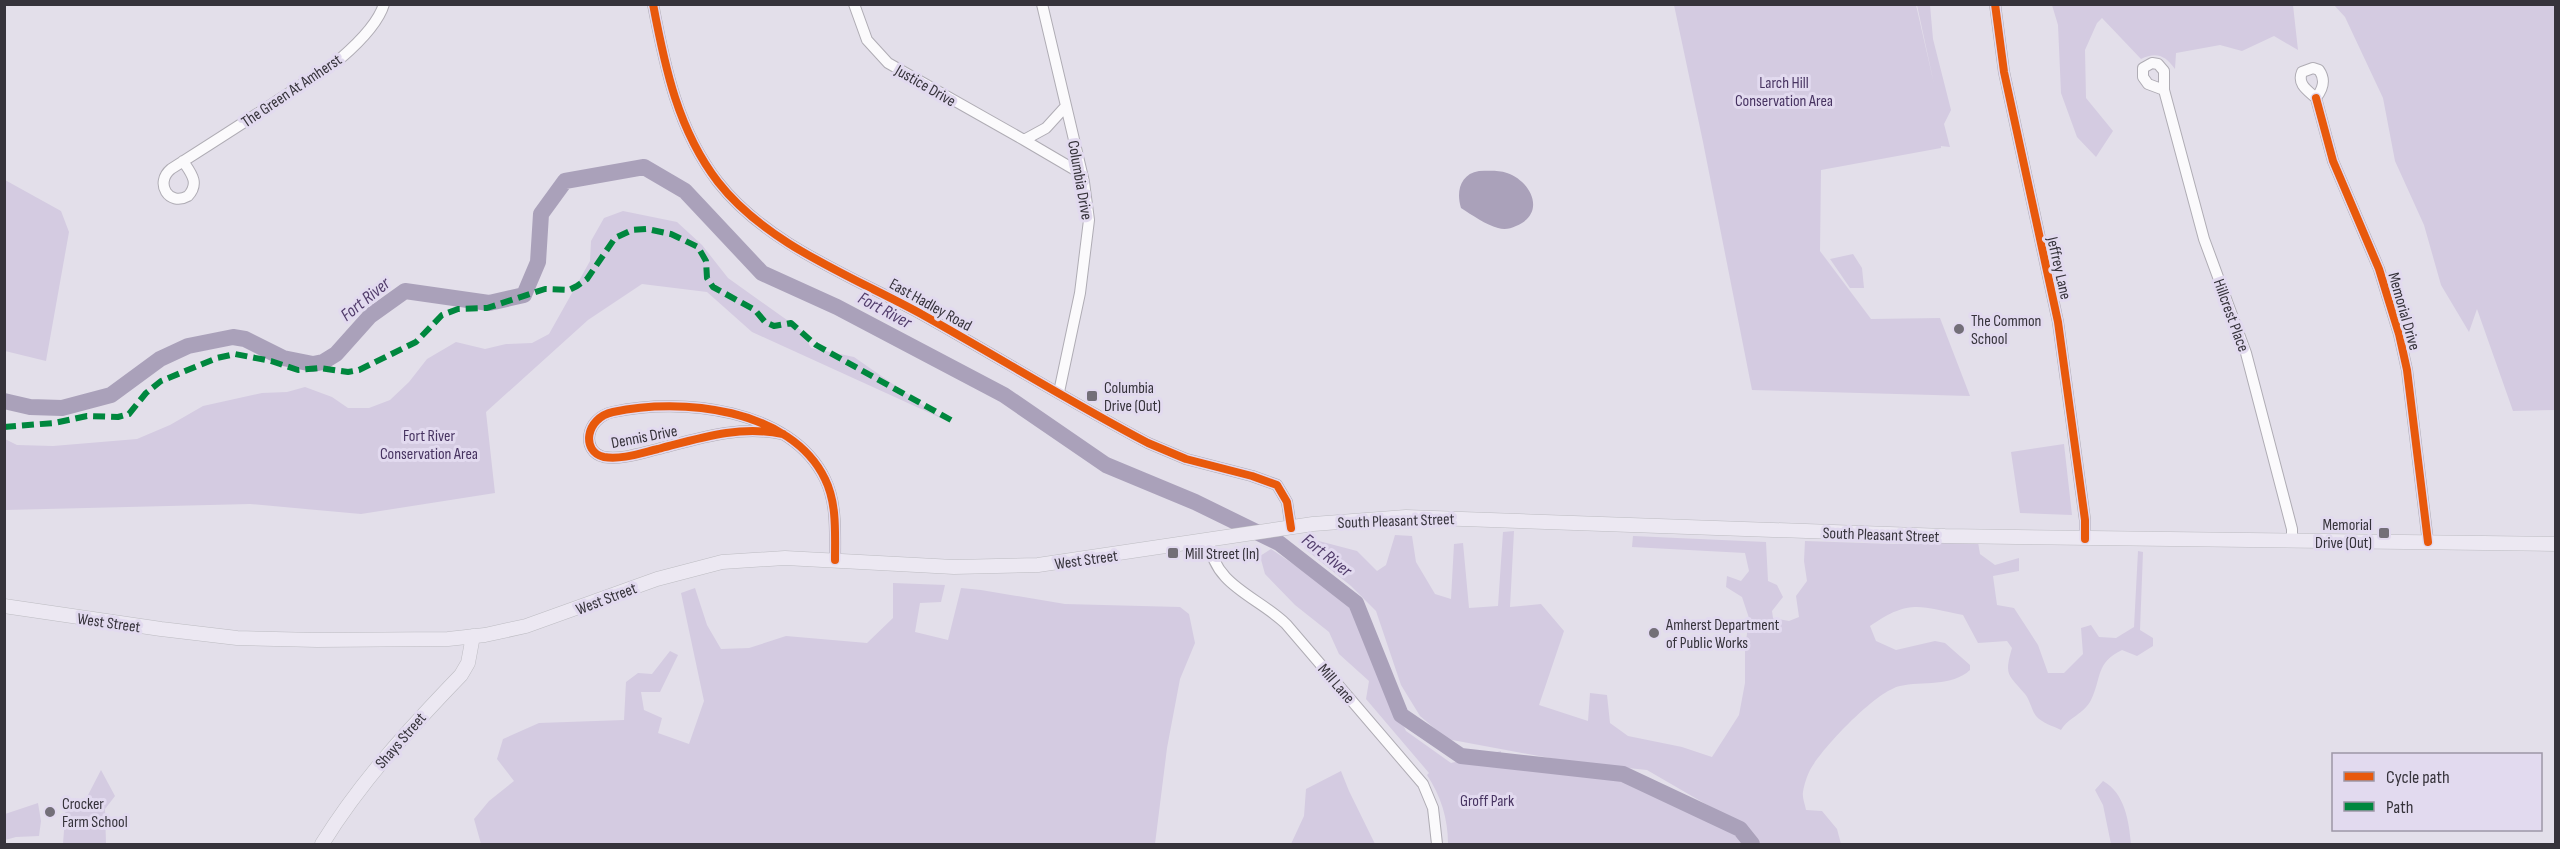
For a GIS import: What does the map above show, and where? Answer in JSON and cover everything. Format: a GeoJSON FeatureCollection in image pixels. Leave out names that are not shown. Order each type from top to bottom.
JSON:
{"type":"FeatureCollection","features":[{"type":"Feature","properties":{"kind":"main road","name":"South Pleasant Street"},"geometry":{"type":"LineString","coordinates":[[1209,541],[1356,520],[1428,517],[1817,532],[2085,539],[2556,544]]}},
{"type":"Feature","properties":{"kind":"main road","name":"West Street"},"geometry":{"type":"LineString","coordinates":[[4,606],[178,632],[246,638],[317,640],[474,636],[506,631],[553,618],[657,579],[706,565],[753,559],[835,560],[954,567],[1015,566],[1060,563],[1209,541]]}},
{"type":"Feature","properties":{"kind":"main road","name":"Shays Street"},"geometry":{"type":"LineString","coordinates":[[322,844],[384,757],[461,675],[468,663],[474,636]]}},
{"type":"Feature","properties":{"kind":"street","name":"The Green At Amherst"},"geometry":{"type":"LineString","coordinates":[[183,161],[341,58],[382,12],[384,4]]}},
{"type":"Feature","properties":{"kind":"street","name":"East Hadley Road"},"geometry":{"type":"LineString","coordinates":[[653,4],[673,94],[689,138],[719,183],[744,210],[788,242],[1161,449],[1198,463],[1252,476],[1277,485],[1287,502],[1284,529]]}},
{"type":"Feature","properties":{"kind":"street","name":"Justice Drive"},"geometry":{"type":"LineString","coordinates":[[854,4],[867,40],[888,63],[1082,174]]}},
{"type":"Feature","properties":{"kind":"street","name":"Columbia Drive"},"geometry":{"type":"LineString","coordinates":[[1042,4],[1082,174],[1089,229],[1075,320],[1059,392]]}},
{"type":"Feature","properties":{"kind":"street","name":"Jeffrey Lane"},"geometry":{"type":"LineString","coordinates":[[1995,4],[2004,72],[2060,334],[2085,520],[2085,539]]}},
{"type":"Feature","properties":{"kind":"street","name":"Hillcrest Place"},"geometry":{"type":"LineString","coordinates":[[2164,90],[2204,239],[2249,363],[2292,529],[2292,541]]}},
{"type":"Feature","properties":{"kind":"street","name":"Memorial Drive"},"geometry":{"type":"LineString","coordinates":[[2316,98],[2333,161],[2379,269],[2399,334],[2407,370],[2428,542]]}},
{"type":"Feature","properties":{"kind":"street"},"geometry":{"type":"LineString","coordinates":[[1024,140],[1046,128],[1066,106]]}},
{"type":"Feature","properties":{"kind":"street","name":"Dennis Drive"},"geometry":{"type":"LineString","coordinates":[[783,434],[757,430],[734,431],[635,454],[609,457],[595,452],[591,443],[590,431],[596,420],[610,413],[687,408],[750,418],[783,434],[810,457],[825,479],[832,502],[835,560]]}},
{"type":"Feature","properties":{"kind":"street","name":"Mill Lane"},"geometry":{"type":"LineString","coordinates":[[1209,541],[1213,560],[1224,577],[1275,612],[1423,784],[1433,808],[1437,844]]}},
{"type":"Feature","properties":{"kind":"green space","name":"Larch Hill Conservation Area"},"geometry":{"type":"Polygon","coordinates":[[[1674,5],[1916,5],[1934,84],[1917,5],[1930,5],[1933,39],[1951,110],[1944,124],[1950,147],[1941,146],[1941,148],[1821,170],[1820,251],[1871,319],[1940,318],[1970,396],[1752,390],[1674,5]]]}},
{"type":"Feature","properties":{"kind":"green space"},"geometry":{"type":"Polygon","coordinates":[[[2052,5],[2293,5],[2298,50],[2274,36],[2242,51],[2220,45],[2176,53],[2175,69],[2160,56],[2141,59],[2102,18],[2097,23],[2085,50],[2086,98],[2113,131],[2096,157],[2077,137],[2061,93],[2058,25],[2052,5]]]}},
{"type":"Feature","properties":{"kind":"green space"},"geometry":{"type":"Polygon","coordinates":[[[2334,5],[2555,5],[2555,410],[2513,411],[2477,309],[2469,332],[2441,285],[2424,225],[2395,161],[2383,98],[2345,17],[2334,5]]]}},
{"type":"Feature","properties":{"kind":"green space"},"geometry":{"type":"Polygon","coordinates":[[[5,180],[61,211],[69,232],[46,361],[5,351],[5,180]]]}},
{"type":"Feature","properties":{"kind":"green space","name":"Fort River Conservation Area"},"geometry":{"type":"Polygon","coordinates":[[[623,211],[677,222],[702,245],[728,278],[801,330],[811,348],[854,357],[943,419],[752,332],[707,292],[642,284],[588,320],[486,412],[495,493],[361,514],[250,504],[5,510],[5,439],[17,445],[53,446],[137,439],[170,425],[203,406],[262,393],[287,392],[305,387],[332,397],[348,408],[369,408],[390,400],[409,382],[427,359],[456,342],[485,349],[506,344],[532,343],[549,334],[590,261],[591,241],[604,218],[623,211]]]}},
{"type":"Feature","properties":{"kind":"green space"},"geometry":{"type":"Polygon","coordinates":[[[1853,254],[1862,268],[1864,288],[1850,288],[1830,259],[1853,254]]]}},
{"type":"Feature","properties":{"kind":"green space"},"geometry":{"type":"Polygon","coordinates":[[[2064,444],[2072,515],[2020,513],[2011,452],[2064,444]]]}},
{"type":"Feature","properties":{"kind":"green space","name":"Groff Park"},"geometry":{"type":"Polygon","coordinates":[[[1514,531],[1510,607],[1541,604],[1564,631],[1539,705],[1588,721],[1590,693],[1607,695],[1610,723],[1628,736],[1682,747],[1712,757],[1739,715],[1745,683],[1745,649],[1749,618],[1742,597],[1726,587],[1727,576],[1741,581],[1749,571],[1745,553],[1632,547],[1633,536],[1766,542],[1768,581],[1777,585],[1783,597],[1772,611],[1773,618],[1789,621],[1799,617],[1796,596],[1807,581],[1804,561],[1805,541],[1893,544],[1978,542],[1980,554],[1995,565],[2019,558],[2019,571],[1993,576],[1997,605],[2014,608],[2038,645],[2048,673],[2064,673],[2083,654],[2081,628],[2091,625],[2099,637],[2116,638],[2134,627],[2138,551],[2143,552],[2140,630],[2153,638],[2153,646],[2137,656],[2122,650],[2107,660],[2088,705],[2061,730],[2036,716],[2027,696],[2011,678],[2008,664],[2012,648],[2007,641],[1978,643],[1963,615],[1925,607],[1905,608],[1883,617],[1870,626],[1876,641],[1896,650],[1935,641],[1945,643],[1970,665],[1970,670],[1955,679],[1900,686],[1890,690],[1850,722],[1816,760],[1803,789],[1806,810],[1822,811],[1837,829],[1841,844],[1448,844],[1443,808],[1427,775],[1429,773],[1366,699],[1369,681],[1339,654],[1329,632],[1295,605],[1265,574],[1260,556],[1271,549],[1354,605],[1378,669],[1406,731],[1451,763],[1501,751],[1500,758],[1641,776],[1723,817],[1739,828],[1740,824],[1647,770],[1571,762],[1447,739],[1420,716],[1401,685],[1376,611],[1351,586],[1304,548],[1315,540],[1357,551],[1377,571],[1386,565],[1395,535],[1412,536],[1416,562],[1435,594],[1451,599],[1454,544],[1463,543],[1469,608],[1498,606],[1503,532],[1514,531]]]}},
{"type":"Feature","properties":{"kind":"green space"},"geometry":{"type":"Polygon","coordinates":[[[893,583],[945,585],[941,602],[920,603],[915,632],[948,640],[961,588],[1065,604],[1180,607],[1189,614],[1195,643],[1180,679],[1167,748],[1155,844],[481,844],[474,819],[489,801],[514,781],[497,759],[503,739],[539,723],[624,720],[626,682],[638,673],[652,674],[670,651],[678,655],[660,692],[641,692],[644,710],[662,718],[658,733],[689,744],[704,701],[681,593],[695,588],[707,625],[721,649],[749,648],[786,636],[867,643],[893,618],[893,583]]]}},
{"type":"Feature","properties":{"kind":"green space"},"geometry":{"type":"Polygon","coordinates":[[[101,770],[115,796],[105,809],[106,844],[63,844],[66,804],[87,797],[101,770]]]}},
{"type":"Feature","properties":{"kind":"green space"},"geometry":{"type":"Polygon","coordinates":[[[1341,771],[1375,844],[1291,844],[1304,816],[1306,789],[1341,771]]]}},
{"type":"Feature","properties":{"kind":"green space"},"geometry":{"type":"Polygon","coordinates":[[[2103,781],[2121,800],[2127,818],[2131,844],[2111,844],[2103,805],[2095,790],[2103,781]]]}},
{"type":"Feature","properties":{"kind":"green space"},"geometry":{"type":"Polygon","coordinates":[[[38,803],[41,821],[39,836],[5,840],[5,814],[38,803]]]}},
{"type":"Feature","properties":{"kind":"shaded area"},"geometry":{"type":"Polygon","coordinates":[[[1479,171],[1504,172],[1523,183],[1529,190],[1533,206],[1525,220],[1512,228],[1500,229],[1461,208],[1459,190],[1461,185],[1467,176],[1479,171]]]}},
{"type":"Feature","properties":{"kind":"waterway","name":"Fort River"},"geometry":{"type":"LineString","coordinates":[[4,401],[30,407],[62,408],[111,395],[160,359],[188,346],[233,337],[245,339],[283,358],[313,364],[323,362],[336,354],[370,316],[405,291],[489,303],[524,295],[538,262],[541,214],[565,181],[644,167],[685,191],[762,273],[837,307],[1004,395],[1106,465],[1195,502],[1279,543],[1356,603],[1401,715],[1461,756],[1623,774],[1740,829],[1752,844]]}},
{"type":"Feature","properties":{"kind":"marked path"},"geometry":{"type":"LineString","coordinates":[[4,427],[54,423],[87,416],[118,417],[129,414],[146,393],[161,381],[217,358],[235,354],[271,361],[298,370],[319,368],[348,372],[359,370],[416,342],[442,315],[458,309],[487,308],[545,289],[569,290],[587,279],[615,238],[632,230],[647,229],[671,234],[698,247],[706,261],[707,278],[713,287],[755,310],[765,322],[774,326],[791,323],[816,345],[951,420]]}},
{"type":"Feature","properties":{"kind":"cycle path"},"geometry":{"type":"LineString","coordinates":[[653,4],[668,75],[683,120],[693,141],[718,182],[761,224],[813,258],[923,315],[1148,443],[1186,459],[1277,485],[1287,502],[1291,528]]}},
{"type":"Feature","properties":{"kind":"cycle path"},"geometry":{"type":"LineString","coordinates":[[1995,4],[2004,72],[2058,322],[2085,520],[2085,539]]}},
{"type":"Feature","properties":{"kind":"cycle path"},"geometry":{"type":"LineString","coordinates":[[2316,98],[2333,161],[2379,269],[2399,334],[2407,370],[2428,542]]}},
{"type":"Feature","properties":{"kind":"cycle path"},"geometry":{"type":"LineString","coordinates":[[783,434],[767,432],[751,431],[720,434],[617,458],[597,454],[589,442],[592,428],[604,415],[640,408],[670,406],[701,408],[731,413],[761,423],[787,436],[809,455],[825,479],[832,498],[835,560]]}},
{"type":"Feature","properties":{"kind":"place","name":"The Common School"},"geometry":{"type":"Point","coordinates":[1959,329]}},
{"type":"Feature","properties":{"kind":"place","name":"Columbia Drive (Out)"},"geometry":{"type":"Point","coordinates":[1092,396]}},
{"type":"Feature","properties":{"kind":"place","name":"Memorial Drive (Out)"},"geometry":{"type":"Point","coordinates":[2384,533]}},
{"type":"Feature","properties":{"kind":"place","name":"Mill Street (In)"},"geometry":{"type":"Point","coordinates":[1173,553]}},
{"type":"Feature","properties":{"kind":"place","name":"Amherst Department of Public Works"},"geometry":{"type":"Point","coordinates":[1654,633]}},
{"type":"Feature","properties":{"kind":"place","name":"Crocker Farm School"},"geometry":{"type":"Point","coordinates":[50,812]}}]}
